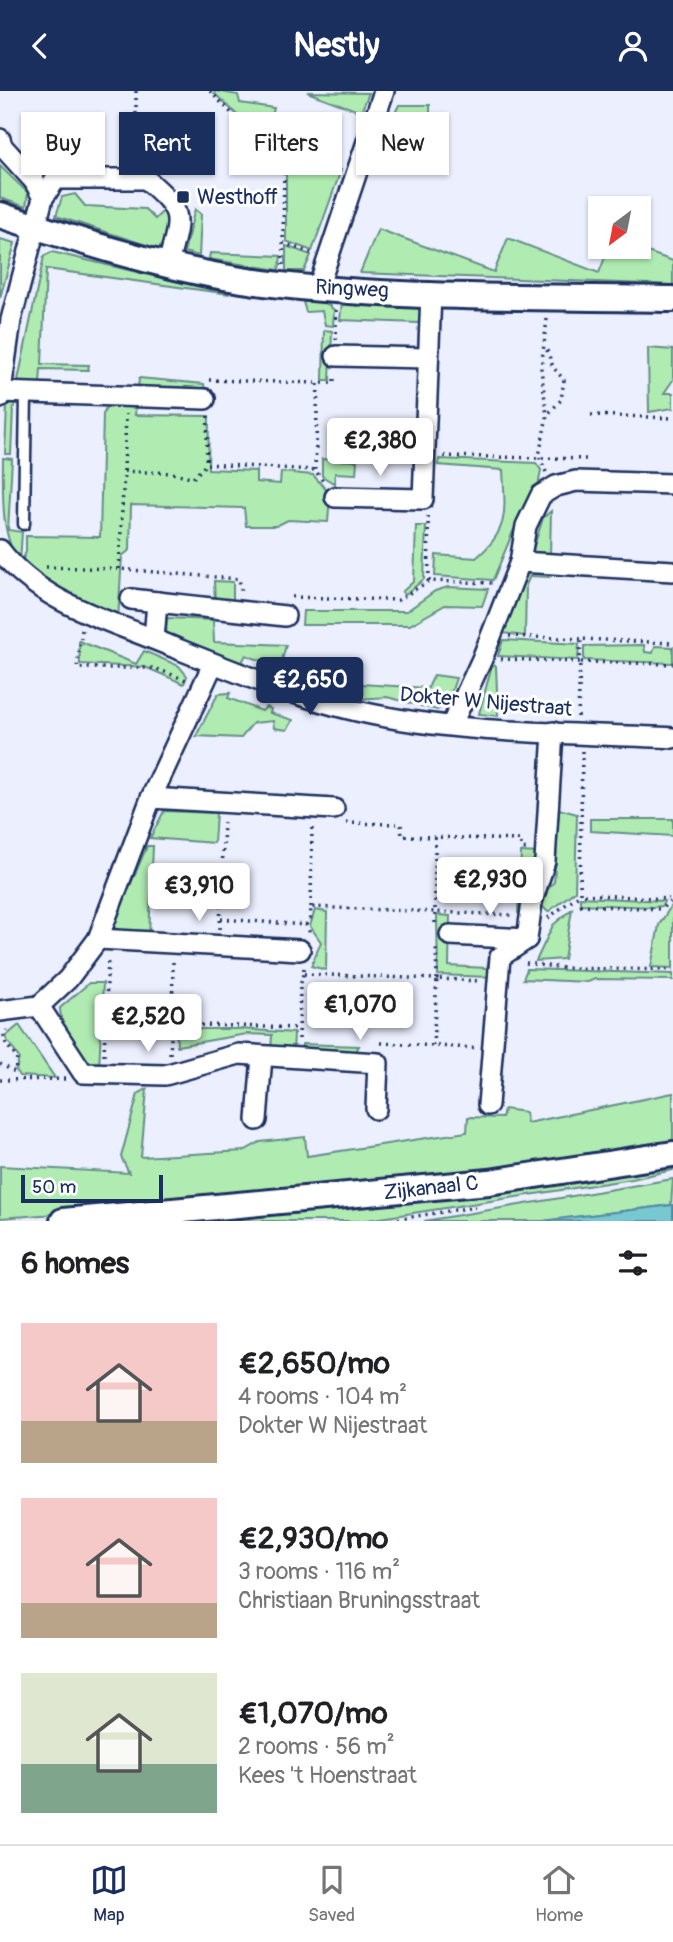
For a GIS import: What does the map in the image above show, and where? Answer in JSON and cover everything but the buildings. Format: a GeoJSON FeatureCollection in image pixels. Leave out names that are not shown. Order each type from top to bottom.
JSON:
{"type":"FeatureCollection","features":[{"type":"Feature","properties":{"kind":"street"},"geometry":{"type":"LineString","coordinates":[[327,289],[328,259],[384,91]]}},
{"type":"Feature","properties":{"kind":"street"},"geometry":{"type":"LineString","coordinates":[[0,139],[2,146],[34,181],[43,198]]}},
{"type":"Feature","properties":{"kind":"street"},"geometry":{"type":"LineString","coordinates":[[0,398],[11,320],[38,227],[43,198],[57,179],[146,179],[174,204],[178,216],[168,264]]}},
{"type":"Feature","properties":{"kind":"street"},"geometry":{"type":"LineString","coordinates":[[0,215],[38,227]]}},
{"type":"Feature","properties":{"kind":"street","name":"Ringweg"},"geometry":{"type":"LineString","coordinates":[[38,227],[168,264],[240,280],[327,289],[673,299]]}},
{"type":"Feature","properties":{"kind":"street"},"geometry":{"type":"LineString","coordinates":[[335,497],[423,499],[431,293]]}},
{"type":"Feature","properties":{"kind":"street"},"geometry":{"type":"LineString","coordinates":[[335,356],[428,358]]}},
{"type":"Feature","properties":{"kind":"street"},"geometry":{"type":"LineString","coordinates":[[1,392],[205,399]]}},
{"type":"Feature","properties":{"kind":"street"},"geometry":{"type":"LineString","coordinates":[[452,724],[482,659],[520,562],[526,526],[541,495],[556,486],[576,481],[673,484]]}},
{"type":"Feature","properties":{"kind":"street","name":"Dokter W Nijestraat"},"geometry":{"type":"LineString","coordinates":[[0,550],[35,586],[88,615],[213,664],[356,711],[452,724],[673,737]]}},
{"type":"Feature","properties":{"kind":"street"},"geometry":{"type":"LineString","coordinates":[[520,562],[673,571]]}},
{"type":"Feature","properties":{"kind":"street"},"geometry":{"type":"LineString","coordinates":[[131,599],[285,616]]}},
{"type":"Feature","properties":{"kind":"street"},"geometry":{"type":"LineString","coordinates":[[154,639],[157,602]]}},
{"type":"Feature","properties":{"kind":"street"},"geometry":{"type":"LineString","coordinates":[[4,1019],[38,1006],[68,979],[104,939],[151,798],[213,664]]}},
{"type":"Feature","properties":{"kind":"street"},"geometry":{"type":"LineString","coordinates":[[488,1105],[500,957],[524,935],[546,849],[553,732]]}},
{"type":"Feature","properties":{"kind":"street"},"geometry":{"type":"LineString","coordinates":[[151,798],[313,808],[336,816]]}},
{"type":"Feature","properties":{"kind":"street"},"geometry":{"type":"LineString","coordinates":[[440,933],[524,935]]}},
{"type":"Feature","properties":{"kind":"street"},"geometry":{"type":"LineString","coordinates":[[104,939],[219,945],[303,957]]}},
{"type":"Feature","properties":{"kind":"street"},"geometry":{"type":"LineString","coordinates":[[38,1006],[83,1073],[169,1074],[239,1054],[378,1063],[376,1109]]}},
{"type":"Feature","properties":{"kind":"street"},"geometry":{"type":"LineString","coordinates":[[257,1120],[262,1056]]}},
{"type":"Feature","properties":{"kind":"street","name":"Zijkanaal C"},"geometry":{"type":"LineString","coordinates":[[63,1221],[489,1182],[673,1154]]}},
{"type":"Feature","properties":{"kind":"lane"},"geometry":{"type":"LineString","coordinates":[[24,524],[26,393]]}},
{"type":"Feature","properties":{"kind":"path"},"geometry":{"type":"LineString","coordinates":[[135,91],[136,179]]}},
{"type":"Feature","properties":{"kind":"path"},"geometry":{"type":"LineString","coordinates":[[212,91],[284,167],[283,243],[328,259]]}},
{"type":"Feature","properties":{"kind":"path"},"geometry":{"type":"LineString","coordinates":[[124,471],[176,472],[193,478],[206,464],[209,408],[205,399],[206,380],[334,383],[335,356],[327,289]]}},
{"type":"Feature","properties":{"kind":"path"},"geometry":{"type":"LineString","coordinates":[[541,495],[546,471],[539,456],[547,415],[541,369],[546,348],[546,296]]}},
{"type":"Feature","properties":{"kind":"path"},"geometry":{"type":"LineString","coordinates":[[546,348],[554,367],[564,380],[561,400],[547,415]]}},
{"type":"Feature","properties":{"kind":"path"},"geometry":{"type":"LineString","coordinates":[[318,383],[315,470],[335,497]]}},
{"type":"Feature","properties":{"kind":"path"},"geometry":{"type":"LineString","coordinates":[[119,569],[127,395]]}},
{"type":"Feature","properties":{"kind":"path"},"geometry":{"type":"LineString","coordinates":[[591,415],[673,418]]}},
{"type":"Feature","properties":{"kind":"path"},"geometry":{"type":"LineString","coordinates":[[424,456],[589,459]]}},
{"type":"Feature","properties":{"kind":"path"},"geometry":{"type":"LineString","coordinates":[[206,464],[315,470]]}},
{"type":"Feature","properties":{"kind":"path"},"geometry":{"type":"LineString","coordinates":[[423,499],[428,508],[429,581]]}},
{"type":"Feature","properties":{"kind":"path"},"geometry":{"type":"LineString","coordinates":[[36,567],[119,569],[239,579],[240,592],[253,594]]}},
{"type":"Feature","properties":{"kind":"path"},"geometry":{"type":"LineString","coordinates":[[279,596],[398,600],[429,581],[511,584]]}},
{"type":"Feature","properties":{"kind":"path"},"geometry":{"type":"LineString","coordinates":[[88,615],[80,636],[77,668],[155,668],[201,686]]}},
{"type":"Feature","properties":{"kind":"path"},"geometry":{"type":"LineString","coordinates":[[490,635],[673,643]]}},
{"type":"Feature","properties":{"kind":"path"},"geometry":{"type":"LineString","coordinates":[[580,894],[581,639]]}},
{"type":"Feature","properties":{"kind":"path"},"geometry":{"type":"LineString","coordinates":[[482,659],[673,664]]}},
{"type":"Feature","properties":{"kind":"path"},"geometry":{"type":"LineString","coordinates":[[219,945],[225,803]]}},
{"type":"Feature","properties":{"kind":"path"},"geometry":{"type":"LineString","coordinates":[[306,925],[310,920],[311,907],[313,808]]}},
{"type":"Feature","properties":{"kind":"path"},"geometry":{"type":"LineString","coordinates":[[336,816],[401,824],[402,836],[520,840],[522,849],[546,849]]}},
{"type":"Feature","properties":{"kind":"path"},"geometry":{"type":"LineString","coordinates":[[433,1046],[440,933],[435,912],[435,837]]}},
{"type":"Feature","properties":{"kind":"path"},"geometry":{"type":"LineString","coordinates":[[524,935],[580,894],[671,899]]}},
{"type":"Feature","properties":{"kind":"path"},"geometry":{"type":"LineString","coordinates":[[580,905],[661,909],[671,899]]}},
{"type":"Feature","properties":{"kind":"path"},"geometry":{"type":"LineString","coordinates":[[311,907],[435,912],[524,935]]}},
{"type":"Feature","properties":{"kind":"path"},"geometry":{"type":"LineString","coordinates":[[524,935],[529,966],[673,970]]}},
{"type":"Feature","properties":{"kind":"path"},"geometry":{"type":"LineString","coordinates":[[103,1073],[104,939]]}},
{"type":"Feature","properties":{"kind":"path"},"geometry":{"type":"LineString","coordinates":[[169,1074],[173,942]]}},
{"type":"Feature","properties":{"kind":"path"},"geometry":{"type":"LineString","coordinates":[[303,957],[297,1039],[311,1040]]}},
{"type":"Feature","properties":{"kind":"path"},"geometry":{"type":"LineString","coordinates":[[303,974],[497,982]]}},
{"type":"Feature","properties":{"kind":"path"},"geometry":{"type":"LineString","coordinates":[[4,1019],[4,1036],[6,1044],[17,1058],[15,1072],[19,1081]]}},
{"type":"Feature","properties":{"kind":"path"},"geometry":{"type":"LineString","coordinates":[[172,1024],[298,1028]]}},
{"type":"Feature","properties":{"kind":"path"},"geometry":{"type":"LineString","coordinates":[[378,1043],[491,1049]]}},
{"type":"Feature","properties":{"kind":"path"},"geometry":{"type":"LineString","coordinates":[[0,1064],[15,1072]]}},
{"type":"Feature","properties":{"kind":"path"},"geometry":{"type":"LineString","coordinates":[[0,1080],[62,1081],[83,1073]]}},
{"type":"Feature","properties":{"kind":"green space"},"geometry":{"type":"Polygon","coordinates":[[[216,91],[238,95],[240,103],[274,108],[273,112],[234,112],[214,93],[216,91]]]}},
{"type":"Feature","properties":{"kind":"green space"},"geometry":{"type":"Polygon","coordinates":[[[307,92],[369,93],[361,112],[307,92]]]}},
{"type":"Feature","properties":{"kind":"green space"},"geometry":{"type":"Polygon","coordinates":[[[399,105],[430,105],[430,112],[396,112],[399,105]]]}},
{"type":"Feature","properties":{"kind":"green space"},"geometry":{"type":"Polygon","coordinates":[[[0,166],[28,193],[26,207],[0,198],[0,166]]]}},
{"type":"Feature","properties":{"kind":"green space"},"geometry":{"type":"Polygon","coordinates":[[[286,175],[339,175],[312,251],[286,241],[286,175]]]}},
{"type":"Feature","properties":{"kind":"green space"},"geometry":{"type":"Polygon","coordinates":[[[75,194],[85,206],[145,209],[155,219],[165,209],[170,225],[159,249],[56,216],[62,197],[75,194]]]}},
{"type":"Feature","properties":{"kind":"green space"},"geometry":{"type":"Polygon","coordinates":[[[195,209],[201,214],[199,256],[184,252],[195,209]]]}},
{"type":"Feature","properties":{"kind":"green space"},"geometry":{"type":"Polygon","coordinates":[[[378,229],[494,272],[508,238],[599,273],[604,259],[651,259],[651,253],[673,261],[673,285],[360,273],[378,229]]]}},
{"type":"Feature","properties":{"kind":"green space"},"geometry":{"type":"Polygon","coordinates":[[[0,239],[15,243],[0,298],[0,239]]]}},
{"type":"Feature","properties":{"kind":"green space"},"geometry":{"type":"Polygon","coordinates":[[[286,246],[311,255],[304,271],[286,271],[286,246]]]}},
{"type":"Feature","properties":{"kind":"green space"},"geometry":{"type":"Polygon","coordinates":[[[52,252],[230,294],[46,269],[42,364],[89,365],[88,370],[41,369],[40,384],[17,385],[44,256],[52,252]]]}},
{"type":"Feature","properties":{"kind":"green space"},"geometry":{"type":"Polygon","coordinates":[[[210,253],[281,256],[279,270],[209,259],[210,253]]]}},
{"type":"Feature","properties":{"kind":"green space"},"geometry":{"type":"Polygon","coordinates":[[[303,302],[325,302],[334,310],[333,326],[325,325],[322,311],[306,312],[303,302]]]}},
{"type":"Feature","properties":{"kind":"green space"},"geometry":{"type":"Polygon","coordinates":[[[342,302],[412,303],[420,308],[421,318],[418,323],[340,320],[342,302]]]}},
{"type":"Feature","properties":{"kind":"green space"},"geometry":{"type":"Polygon","coordinates":[[[324,330],[332,331],[330,380],[323,380],[324,330]]]}},
{"type":"Feature","properties":{"kind":"green space"},"geometry":{"type":"Polygon","coordinates":[[[648,348],[673,350],[673,380],[664,393],[673,393],[673,408],[649,412],[648,348]]]}},
{"type":"Feature","properties":{"kind":"green space"},"geometry":{"type":"Polygon","coordinates":[[[139,378],[204,384],[205,391],[138,389],[139,378]]]}},
{"type":"Feature","properties":{"kind":"green space"},"geometry":{"type":"Polygon","coordinates":[[[18,401],[13,408],[11,454],[5,454],[7,405],[18,401]]]}},
{"type":"Feature","properties":{"kind":"green space"},"geometry":{"type":"Polygon","coordinates":[[[107,405],[136,406],[135,415],[209,416],[208,469],[256,471],[256,482],[280,484],[281,472],[313,475],[330,494],[328,522],[288,520],[276,526],[246,526],[244,508],[131,505],[130,550],[122,556],[118,620],[64,595],[21,563],[26,552],[26,536],[100,537],[103,414],[107,405]]]}},
{"type":"Feature","properties":{"kind":"green space"},"geometry":{"type":"Polygon","coordinates":[[[3,458],[12,459],[8,530],[22,532],[20,562],[6,527],[3,458]]]}},
{"type":"Feature","properties":{"kind":"green space"},"geometry":{"type":"Polygon","coordinates":[[[322,459],[357,461],[356,474],[335,473],[335,484],[322,476],[322,459]]]}},
{"type":"Feature","properties":{"kind":"green space"},"geometry":{"type":"Polygon","coordinates":[[[439,459],[536,463],[541,470],[538,487],[517,522],[493,580],[435,576],[436,555],[476,558],[495,538],[503,519],[503,470],[438,465],[439,459]]]}},
{"type":"Feature","properties":{"kind":"green space"},"geometry":{"type":"Polygon","coordinates":[[[551,511],[550,556],[531,556],[543,518],[551,511]]]}},
{"type":"Feature","properties":{"kind":"green space"},"geometry":{"type":"Polygon","coordinates":[[[416,526],[426,526],[424,579],[405,595],[402,592],[414,581],[416,526]]]}},
{"type":"Feature","properties":{"kind":"green space"},"geometry":{"type":"Polygon","coordinates":[[[531,571],[546,572],[549,577],[530,576],[526,585],[525,636],[502,633],[525,575],[531,571]]]}},
{"type":"Feature","properties":{"kind":"green space"},"geometry":{"type":"Polygon","coordinates":[[[214,581],[233,582],[233,603],[215,603],[214,581]]]}},
{"type":"Feature","properties":{"kind":"green space"},"geometry":{"type":"Polygon","coordinates":[[[448,587],[488,589],[482,606],[445,605],[410,625],[302,625],[303,611],[407,611],[435,591],[448,587]]]}},
{"type":"Feature","properties":{"kind":"green space"},"geometry":{"type":"Polygon","coordinates":[[[167,618],[213,620],[214,642],[286,645],[280,668],[246,655],[239,667],[166,637],[167,618]]]}},
{"type":"Feature","properties":{"kind":"green space"},"geometry":{"type":"Polygon","coordinates":[[[503,640],[579,644],[578,660],[498,656],[503,640]]]}},
{"type":"Feature","properties":{"kind":"green space"},"geometry":{"type":"Polygon","coordinates":[[[79,641],[136,664],[144,651],[179,666],[187,676],[184,684],[145,667],[80,664],[79,641]]]}},
{"type":"Feature","properties":{"kind":"green space"},"geometry":{"type":"Polygon","coordinates":[[[644,645],[645,652],[653,653],[655,646],[673,647],[673,663],[584,660],[584,646],[644,645]]]}},
{"type":"Feature","properties":{"kind":"green space"},"geometry":{"type":"Polygon","coordinates":[[[492,665],[496,666],[498,716],[479,714],[492,665]]]}},
{"type":"Feature","properties":{"kind":"green space"},"geometry":{"type":"Polygon","coordinates":[[[434,675],[456,678],[447,704],[437,710],[387,697],[358,699],[291,680],[428,688],[434,675]]]}},
{"type":"Feature","properties":{"kind":"green space"},"geometry":{"type":"Polygon","coordinates":[[[230,693],[228,698],[262,711],[266,707],[271,709],[270,713],[293,720],[287,730],[274,728],[273,721],[253,723],[241,738],[196,736],[218,694],[230,693]]]}},
{"type":"Feature","properties":{"kind":"green space"},"geometry":{"type":"Polygon","coordinates":[[[559,809],[577,814],[575,891],[548,912],[537,901],[554,882],[559,809]]]}},
{"type":"Feature","properties":{"kind":"green space"},"geometry":{"type":"Polygon","coordinates":[[[164,811],[216,813],[214,843],[150,838],[164,811]]]}},
{"type":"Feature","properties":{"kind":"green space"},"geometry":{"type":"Polygon","coordinates":[[[590,819],[673,819],[673,836],[590,831],[590,819]]]}},
{"type":"Feature","properties":{"kind":"green space"},"geometry":{"type":"Polygon","coordinates":[[[147,846],[153,846],[149,936],[115,935],[111,930],[147,846]]]}},
{"type":"Feature","properties":{"kind":"green space"},"geometry":{"type":"Polygon","coordinates":[[[521,852],[538,853],[522,913],[518,913],[521,852]]]}},
{"type":"Feature","properties":{"kind":"green space"},"geometry":{"type":"Polygon","coordinates":[[[580,897],[664,901],[662,906],[653,907],[580,904],[580,897]]]}},
{"type":"Feature","properties":{"kind":"green space"},"geometry":{"type":"Polygon","coordinates":[[[673,903],[673,968],[651,967],[659,925],[673,903]]]}},
{"type":"Feature","properties":{"kind":"green space"},"geometry":{"type":"Polygon","coordinates":[[[572,909],[564,959],[536,961],[553,925],[572,909]]]}},
{"type":"Feature","properties":{"kind":"green space"},"geometry":{"type":"Polygon","coordinates":[[[315,910],[327,912],[326,970],[311,966],[321,942],[310,926],[315,910]]]}},
{"type":"Feature","properties":{"kind":"green space"},"geometry":{"type":"Polygon","coordinates":[[[437,915],[450,916],[449,966],[487,968],[490,953],[497,954],[490,977],[438,975],[437,915]]]}},
{"type":"Feature","properties":{"kind":"green space"},"geometry":{"type":"Polygon","coordinates":[[[527,969],[673,974],[673,980],[595,979],[588,982],[523,979],[527,969]]]}},
{"type":"Feature","properties":{"kind":"green space"},"geometry":{"type":"Polygon","coordinates":[[[89,983],[103,983],[99,1069],[79,1052],[73,1043],[60,1008],[89,983]]]}},
{"type":"Feature","properties":{"kind":"green space"},"geometry":{"type":"Polygon","coordinates":[[[19,1025],[55,1078],[19,1076],[16,1070],[19,1058],[5,1037],[19,1025]]]}},
{"type":"Feature","properties":{"kind":"green space"},"geometry":{"type":"Polygon","coordinates":[[[176,1029],[240,1029],[294,1033],[293,1053],[290,1048],[278,1047],[271,1052],[272,1035],[247,1034],[177,1046],[176,1029]]]}},
{"type":"Feature","properties":{"kind":"green space"},"geometry":{"type":"Polygon","coordinates":[[[302,1044],[359,1046],[353,1056],[301,1054],[302,1044]]]}},
{"type":"Feature","properties":{"kind":"green space"},"geometry":{"type":"Polygon","coordinates":[[[147,1089],[141,1157],[244,1151],[260,1142],[305,1137],[307,1156],[467,1132],[468,1117],[502,1118],[504,1109],[525,1112],[527,1123],[673,1093],[673,1146],[422,1182],[0,1218],[0,1166],[129,1173],[121,1157],[138,1094],[147,1089]]]}},
{"type":"Feature","properties":{"kind":"green space"},"geometry":{"type":"Polygon","coordinates":[[[673,1161],[673,1170],[632,1179],[361,1221],[172,1221],[673,1161]]]}},
{"type":"Feature","properties":{"kind":"green space"},"geometry":{"type":"Polygon","coordinates":[[[673,1179],[671,1205],[544,1221],[424,1221],[673,1179]]]}},
{"type":"Feature","properties":{"kind":"water"},"geometry":{"type":"Polygon","coordinates":[[[673,1205],[673,1221],[544,1221],[557,1219],[673,1205]]]}},
{"type":"Feature","properties":{"kind":"place","name":"Westhoff"},"geometry":{"type":"Point","coordinates":[183,197]}}]}
